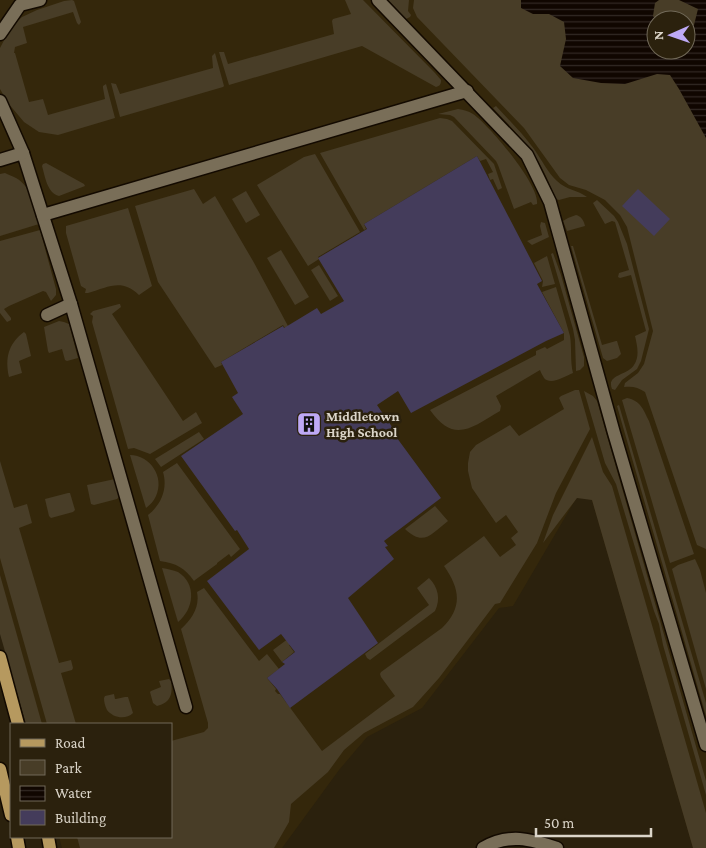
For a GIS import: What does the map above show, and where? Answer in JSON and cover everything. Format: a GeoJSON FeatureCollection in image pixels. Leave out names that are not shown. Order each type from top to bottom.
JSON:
{"type":"FeatureCollection","features":[{"type":"Feature","properties":{"kind":"main road"},"geometry":{"type":"LineString","coordinates":[[0,657],[18,723]]}},
{"type":"Feature","properties":{"kind":"main road"},"geometry":{"type":"LineString","coordinates":[[0,769],[10,811]]}},
{"type":"Feature","properties":{"kind":"street"},"geometry":{"type":"LineString","coordinates":[[0,34],[20,6],[40,0]]}},
{"type":"Feature","properties":{"kind":"street"},"geometry":{"type":"LineString","coordinates":[[378,0],[527,155],[550,202],[614,433],[706,745]]}},
{"type":"Feature","properties":{"kind":"street"},"geometry":{"type":"LineString","coordinates":[[43,215],[466,91]]}},
{"type":"Feature","properties":{"kind":"street"},"geometry":{"type":"LineString","coordinates":[[0,100],[23,154],[43,215],[186,707]]}},
{"type":"Feature","properties":{"kind":"street"},"geometry":{"type":"LineString","coordinates":[[0,160],[23,154]]}},
{"type":"Feature","properties":{"kind":"street"},"geometry":{"type":"LineString","coordinates":[[47,315],[70,304]]}},
{"type":"Feature","properties":{"kind":"street"},"geometry":{"type":"LineString","coordinates":[[483,848],[512,838],[535,841],[557,848]]}},
{"type":"Feature","properties":{"kind":"shaded area"},"geometry":{"type":"Polygon","coordinates":[[[0,0],[706,0],[706,848],[693,848],[592,500],[577,497],[513,606],[499,608],[422,708],[367,737],[339,770],[282,848],[62,848],[59,838],[172,838],[172,723],[27,723],[0,626],[0,0]]]}},
{"type":"Feature","properties":{"kind":"green space"},"geometry":{"type":"Polygon","coordinates":[[[72,0],[81,22],[79,25],[73,12],[23,27],[27,43],[15,47],[14,53],[29,102],[43,99],[48,115],[105,99],[103,86],[106,84],[115,118],[58,135],[39,132],[24,122],[8,103],[0,89],[0,48],[11,27],[22,17],[37,10],[72,0]]]}},
{"type":"Feature","properties":{"kind":"green space"},"geometry":{"type":"Polygon","coordinates":[[[345,0],[363,0],[435,73],[441,80],[440,84],[436,87],[362,46],[229,85],[219,52],[224,52],[228,64],[334,34],[333,19],[351,14],[345,0]]]}},
{"type":"Feature","properties":{"kind":"green space"},"geometry":{"type":"Polygon","coordinates":[[[388,0],[409,0],[408,11],[411,15],[410,17],[406,19],[388,0]]]}},
{"type":"Feature","properties":{"kind":"green space"},"geometry":{"type":"Polygon","coordinates":[[[414,0],[706,0],[706,549],[697,545],[645,392],[635,387],[624,387],[625,383],[638,373],[644,364],[653,331],[627,227],[620,215],[605,200],[586,190],[569,185],[560,178],[524,128],[417,17],[413,8],[414,0]]]}},
{"type":"Feature","properties":{"kind":"green space"},"geometry":{"type":"Polygon","coordinates":[[[215,53],[223,87],[120,117],[111,83],[116,84],[120,94],[213,68],[212,56],[215,53]]]}},
{"type":"Feature","properties":{"kind":"green space"},"geometry":{"type":"Polygon","coordinates":[[[496,106],[530,143],[553,177],[564,186],[587,197],[556,199],[537,159],[522,139],[493,108],[496,106]]]}},
{"type":"Feature","properties":{"kind":"green space"},"geometry":{"type":"Polygon","coordinates":[[[458,109],[473,114],[501,142],[531,183],[536,195],[537,204],[533,205],[531,202],[514,209],[496,161],[454,117],[438,114],[458,109]]]}},
{"type":"Feature","properties":{"kind":"green space"},"geometry":{"type":"Polygon","coordinates":[[[440,118],[452,121],[494,164],[502,188],[498,190],[493,179],[490,180],[488,174],[493,172],[486,159],[480,161],[477,156],[364,224],[366,229],[364,230],[320,153],[440,118]]]}},
{"type":"Feature","properties":{"kind":"green space"},"geometry":{"type":"Polygon","coordinates":[[[315,154],[360,232],[318,257],[319,259],[308,266],[257,185],[304,157],[315,154]]]}},
{"type":"Feature","properties":{"kind":"green space"},"geometry":{"type":"Polygon","coordinates":[[[46,163],[85,186],[59,196],[55,194],[49,188],[42,166],[46,163]]]}},
{"type":"Feature","properties":{"kind":"green space"},"geometry":{"type":"Polygon","coordinates":[[[5,173],[16,178],[26,187],[32,198],[39,224],[0,236],[0,174],[5,173]]]}},
{"type":"Feature","properties":{"kind":"green space"},"geometry":{"type":"Polygon","coordinates":[[[194,189],[203,204],[215,196],[288,326],[285,328],[283,325],[221,362],[222,365],[215,368],[158,282],[135,206],[194,189]]]}},
{"type":"Feature","properties":{"kind":"green space"},"geometry":{"type":"Polygon","coordinates":[[[246,191],[260,215],[246,223],[232,199],[246,191]]]}},
{"type":"Feature","properties":{"kind":"green space"},"geometry":{"type":"Polygon","coordinates":[[[597,200],[614,216],[627,244],[649,329],[641,361],[637,369],[622,380],[615,390],[612,389],[612,380],[631,369],[636,362],[638,351],[635,336],[646,331],[631,275],[618,277],[619,273],[629,270],[615,222],[612,221],[605,224],[593,203],[597,200]]]}},
{"type":"Feature","properties":{"kind":"green space"},"geometry":{"type":"Polygon","coordinates":[[[128,208],[152,286],[139,295],[121,285],[85,293],[86,289],[81,286],[66,233],[66,226],[128,208]]]}},
{"type":"Feature","properties":{"kind":"green space"},"geometry":{"type":"Polygon","coordinates":[[[576,215],[582,219],[585,226],[567,231],[563,221],[576,215]]]}},
{"type":"Feature","properties":{"kind":"green space"},"geometry":{"type":"Polygon","coordinates":[[[541,222],[545,223],[549,237],[532,245],[527,241],[542,235],[541,222]]]}},
{"type":"Feature","properties":{"kind":"green space"},"geometry":{"type":"Polygon","coordinates":[[[40,230],[56,295],[51,301],[46,292],[43,291],[9,306],[4,309],[11,318],[7,322],[0,313],[0,241],[40,230]]]}},
{"type":"Feature","properties":{"kind":"green space"},"geometry":{"type":"Polygon","coordinates":[[[571,246],[573,246],[602,345],[617,341],[621,354],[617,358],[607,361],[603,358],[571,246]]]}},
{"type":"Feature","properties":{"kind":"green space"},"geometry":{"type":"Polygon","coordinates":[[[281,250],[309,297],[295,305],[267,258],[281,250]]]}},
{"type":"Feature","properties":{"kind":"green space"},"geometry":{"type":"Polygon","coordinates":[[[553,253],[584,357],[584,366],[576,371],[573,329],[551,254],[553,253]]]}},
{"type":"Feature","properties":{"kind":"green space"},"geometry":{"type":"Polygon","coordinates":[[[547,256],[555,284],[542,287],[543,281],[534,263],[547,256]]]}},
{"type":"Feature","properties":{"kind":"green space"},"geometry":{"type":"Polygon","coordinates":[[[319,265],[338,296],[330,301],[311,270],[319,265]]]}},
{"type":"Feature","properties":{"kind":"green space"},"geometry":{"type":"Polygon","coordinates":[[[556,287],[570,336],[573,373],[558,380],[550,381],[544,378],[540,370],[496,396],[501,406],[500,411],[480,423],[463,430],[447,427],[439,421],[430,410],[536,355],[536,351],[545,347],[547,349],[564,340],[564,333],[542,292],[556,287]]]}},
{"type":"Feature","properties":{"kind":"green space"},"geometry":{"type":"Polygon","coordinates":[[[120,304],[121,307],[112,314],[183,421],[196,412],[202,423],[150,454],[134,448],[128,449],[92,322],[93,316],[90,314],[93,311],[120,304]]]}},
{"type":"Feature","properties":{"kind":"green space"},"geometry":{"type":"Polygon","coordinates":[[[59,321],[69,324],[78,358],[65,360],[62,349],[49,353],[44,327],[59,321]]]}},
{"type":"Feature","properties":{"kind":"green space"},"geometry":{"type":"Polygon","coordinates":[[[24,332],[31,356],[19,361],[22,373],[9,377],[7,364],[9,352],[14,341],[24,332]]]}},
{"type":"Feature","properties":{"kind":"green space"},"geometry":{"type":"Polygon","coordinates":[[[579,390],[590,429],[556,493],[537,543],[500,603],[495,604],[439,678],[413,707],[364,733],[344,750],[328,772],[291,804],[289,822],[274,848],[80,848],[77,838],[172,838],[172,741],[204,732],[208,728],[181,629],[189,621],[196,608],[197,592],[204,588],[259,661],[267,654],[279,669],[267,678],[322,751],[395,696],[381,677],[381,672],[442,628],[449,620],[457,598],[453,582],[444,566],[484,536],[500,557],[516,545],[511,538],[518,532],[506,515],[496,523],[472,488],[468,471],[470,452],[476,445],[510,425],[519,436],[564,409],[559,398],[579,390]]]}},
{"type":"Feature","properties":{"kind":"green space"},"geometry":{"type":"Polygon","coordinates":[[[584,391],[593,396],[597,401],[706,781],[706,795],[663,645],[659,624],[616,484],[605,463],[584,391]]]}},
{"type":"Feature","properties":{"kind":"green space"},"geometry":{"type":"Polygon","coordinates":[[[627,398],[639,403],[649,421],[694,554],[670,563],[622,400],[627,398]]]}},
{"type":"Feature","properties":{"kind":"green space"},"geometry":{"type":"Polygon","coordinates":[[[619,405],[706,703],[706,716],[617,406],[619,405]]]}},
{"type":"Feature","properties":{"kind":"green space"},"geometry":{"type":"Polygon","coordinates":[[[199,432],[204,439],[161,467],[155,459],[199,432]]]}},
{"type":"Feature","properties":{"kind":"green space"},"geometry":{"type":"Polygon","coordinates":[[[592,437],[603,472],[612,486],[706,813],[706,848],[693,848],[592,500],[577,498],[543,543],[553,515],[592,437]]]}},
{"type":"Feature","properties":{"kind":"green space"},"geometry":{"type":"Polygon","coordinates":[[[130,455],[144,459],[154,468],[157,475],[159,482],[156,496],[146,508],[130,455]]]}},
{"type":"Feature","properties":{"kind":"green space"},"geometry":{"type":"Polygon","coordinates":[[[0,461],[14,508],[27,504],[32,523],[19,528],[59,663],[71,660],[72,670],[61,673],[76,723],[47,723],[0,558],[0,461]]]}},
{"type":"Feature","properties":{"kind":"green space"},"geometry":{"type":"Polygon","coordinates":[[[177,463],[240,549],[231,557],[229,554],[194,581],[180,567],[160,561],[148,515],[157,506],[162,496],[165,484],[163,472],[177,463]]]}},
{"type":"Feature","properties":{"kind":"green space"},"geometry":{"type":"Polygon","coordinates":[[[115,479],[119,497],[94,505],[91,504],[87,485],[115,479]]]}},
{"type":"Feature","properties":{"kind":"green space"},"geometry":{"type":"Polygon","coordinates":[[[70,493],[75,510],[51,518],[45,499],[70,493]]]}},
{"type":"Feature","properties":{"kind":"green space"},"geometry":{"type":"Polygon","coordinates":[[[435,506],[448,521],[432,534],[422,538],[405,529],[435,506]]]}},
{"type":"Feature","properties":{"kind":"green space"},"geometry":{"type":"Polygon","coordinates":[[[695,559],[706,593],[706,689],[672,569],[695,559]]]}},
{"type":"Feature","properties":{"kind":"green space"},"geometry":{"type":"Polygon","coordinates":[[[162,568],[178,572],[184,577],[191,590],[190,604],[178,622],[162,568]]]}},
{"type":"Feature","properties":{"kind":"green space"},"geometry":{"type":"Polygon","coordinates":[[[0,575],[42,723],[26,723],[0,634],[0,575]]]}},
{"type":"Feature","properties":{"kind":"green space"},"geometry":{"type":"Polygon","coordinates":[[[429,578],[435,585],[438,593],[435,611],[370,660],[367,658],[365,654],[429,605],[417,588],[429,578]]]}},
{"type":"Feature","properties":{"kind":"green space"},"geometry":{"type":"Polygon","coordinates":[[[320,615],[324,619],[289,645],[294,652],[282,662],[273,650],[320,615]]]}},
{"type":"Feature","properties":{"kind":"green space"},"geometry":{"type":"Polygon","coordinates":[[[169,679],[172,685],[170,697],[165,703],[157,706],[153,703],[150,692],[161,687],[159,681],[169,679]]]}},
{"type":"Feature","properties":{"kind":"green space"},"geometry":{"type":"Polygon","coordinates":[[[114,694],[115,699],[128,697],[133,713],[123,717],[116,716],[107,710],[104,698],[114,694]]]}},
{"type":"Feature","properties":{"kind":"water"},"geometry":{"type":"Polygon","coordinates":[[[521,0],[659,0],[655,3],[654,10],[646,10],[646,60],[696,60],[696,17],[698,9],[679,0],[706,0],[706,138],[670,75],[657,74],[625,84],[601,83],[573,78],[560,66],[566,39],[564,22],[549,14],[533,14],[521,8],[521,0]]]}},
{"type":"Feature","properties":{"kind":"building","name":"Middletown High School"},"geometry":{"type":"Polygon","coordinates":[[[477,156],[542,281],[537,284],[564,333],[411,413],[398,391],[377,405],[397,434],[397,438],[441,498],[384,541],[388,546],[385,547],[394,559],[348,598],[378,643],[290,708],[267,678],[285,664],[282,662],[295,652],[281,634],[259,650],[207,581],[249,549],[237,530],[235,531],[181,456],[243,414],[232,397],[238,393],[221,362],[317,308],[321,314],[344,301],[318,258],[367,229],[364,224],[477,156]]]}},
{"type":"Feature","properties":{"kind":"building"},"geometry":{"type":"Polygon","coordinates":[[[638,189],[670,219],[654,236],[622,206],[638,189]]]}},
{"type":"Feature","properties":{"kind":"place","name":"Middletown High School"},"geometry":{"type":"Point","coordinates":[309,424]}}]}
